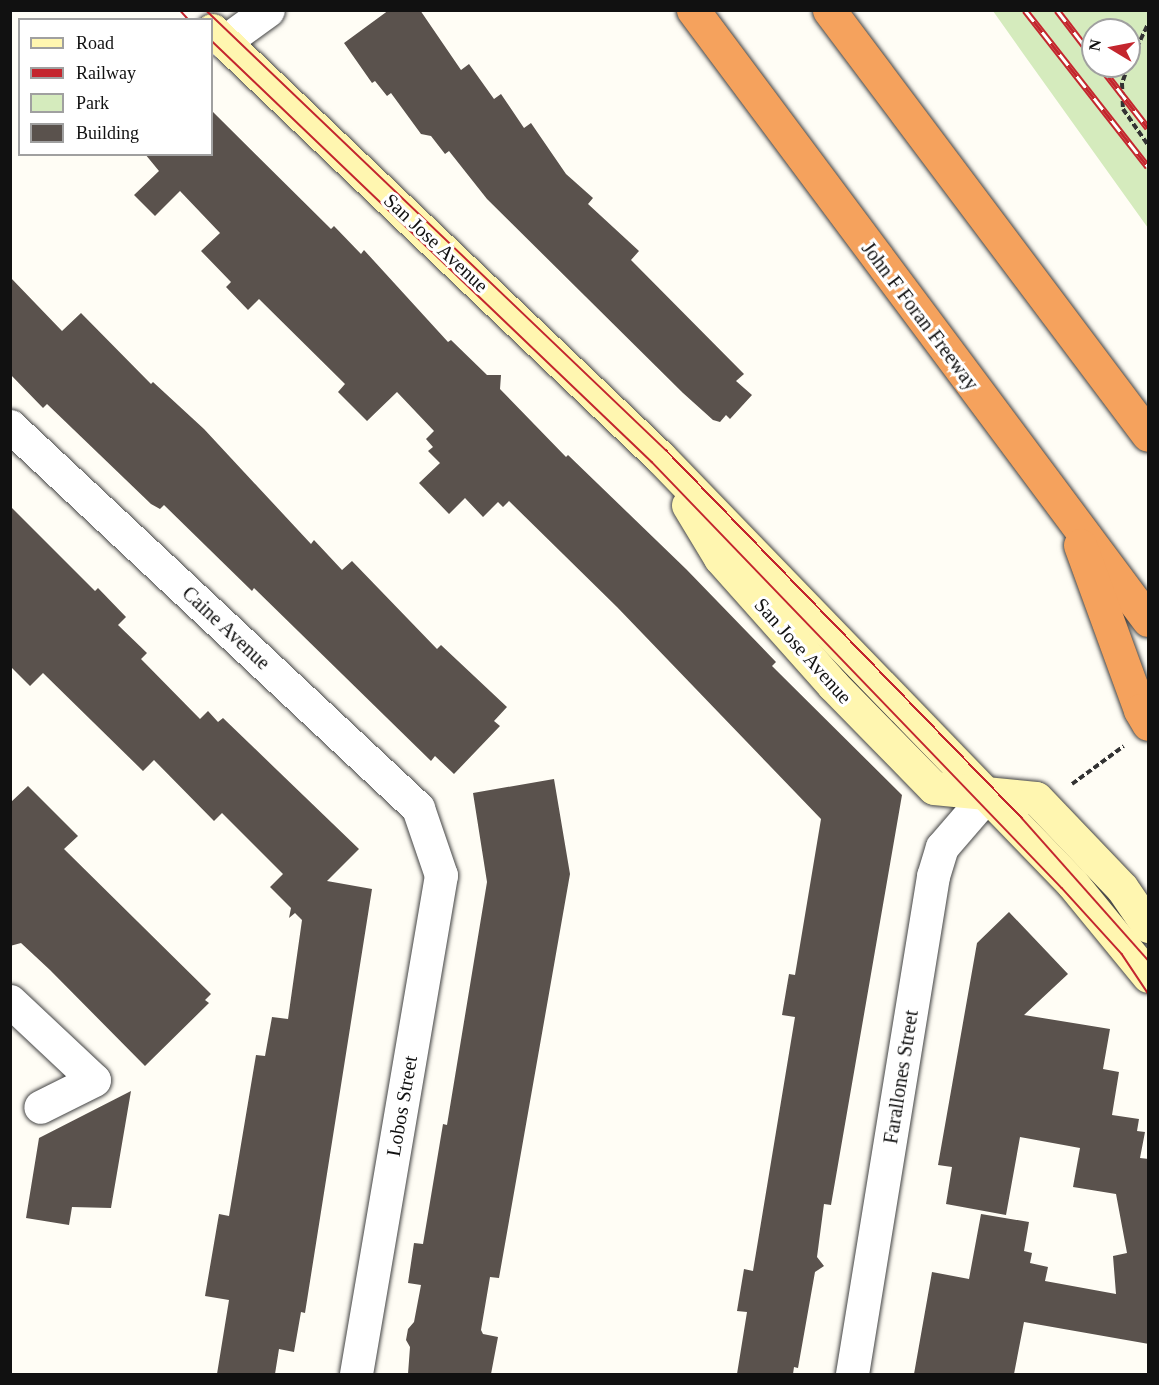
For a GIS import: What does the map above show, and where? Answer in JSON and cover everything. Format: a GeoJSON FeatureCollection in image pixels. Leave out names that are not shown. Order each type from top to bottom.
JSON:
{"type":"FeatureCollection","features":[{"type":"Feature","properties":{"kind":"highway","name":"John F Foran Freeway"},"geometry":{"type":"LineString","coordinates":[[693,10],[1149,620]]}},
{"type":"Feature","properties":{"kind":"highway"},"geometry":{"type":"LineString","coordinates":[[829,10],[1149,435]]}},
{"type":"Feature","properties":{"kind":"highway"},"geometry":{"type":"LineString","coordinates":[[1069,515],[1140,710],[1140,732]]}},
{"type":"Feature","properties":{"kind":"main road","name":"San Jose Avenue"},"geometry":{"type":"LineString","coordinates":[[218,36],[660,456],[1072,884],[1149,976]]}},
{"type":"Feature","properties":{"kind":"main road"},"geometry":{"type":"LineString","coordinates":[[986,796],[1036,798],[1122,888],[1149,926]]}},
{"type":"Feature","properties":{"kind":"street"},"geometry":{"type":"LineString","coordinates":[[218,36],[268,10]]}},
{"type":"Feature","properties":{"kind":"street","name":"Caine Avenue"},"geometry":{"type":"LineString","coordinates":[[10,426],[418,808],[428,838]]}},
{"type":"Feature","properties":{"kind":"street","name":"Farallones Street"},"geometry":{"type":"LineString","coordinates":[[852,1374],[933,876],[942,847],[986,796]]}},
{"type":"Feature","properties":{"kind":"street","name":"Lobos Street"},"geometry":{"type":"LineString","coordinates":[[356,1374],[441,875],[428,838]]}},
{"type":"Feature","properties":{"kind":"street"},"geometry":{"type":"LineString","coordinates":[[10,1001],[94,1080],[40,1107]]}},
{"type":"Feature","properties":{"kind":"path"},"geometry":{"type":"LineString","coordinates":[[1141,40],[1149,24]]}},
{"type":"Feature","properties":{"kind":"path"},"geometry":{"type":"LineString","coordinates":[[1124,78],[1122,84],[1123,109],[1149,145]]}},
{"type":"Feature","properties":{"kind":"path"},"geometry":{"type":"LineString","coordinates":[[1068,787],[1140,732]]}},
{"type":"Feature","properties":{"kind":"green space"},"geometry":{"type":"Polygon","coordinates":[[[993,11],[1148,11],[1148,228],[993,11]]]}},
{"type":"Feature","properties":{"kind":"building"},"geometry":{"type":"Polygon","coordinates":[[[389,10],[420,10],[461,70],[469,64],[494,99],[501,94],[524,128],[531,123],[566,174],[593,198],[588,204],[639,251],[631,260],[744,374],[736,381],[752,395],[730,419],[726,415],[720,422],[713,420],[683,393],[487,199],[449,151],[445,154],[431,136],[421,134],[391,93],[387,96],[375,81],[372,83],[344,43],[389,10]]]}},
{"type":"Feature","properties":{"kind":"building"},"geometry":{"type":"Polygon","coordinates":[[[213,112],[331,229],[334,226],[361,254],[364,250],[448,342],[451,340],[487,375],[501,375],[500,389],[566,457],[568,455],[686,569],[776,662],[772,666],[902,795],[831,1205],[824,1204],[817,1257],[824,1266],[815,1272],[798,1368],[794,1367],[793,1374],[737,1374],[747,1312],[737,1311],[744,1269],[753,1271],[795,1017],[782,1015],[789,974],[795,975],[821,819],[617,607],[509,501],[503,507],[498,502],[483,517],[465,498],[449,514],[419,483],[440,463],[428,451],[433,447],[426,439],[434,431],[397,392],[367,421],[338,392],[345,384],[259,299],[248,310],[226,287],[231,282],[201,251],[220,233],[180,191],[155,216],[134,195],[159,171],[147,156],[213,156],[213,112]]]}},
{"type":"Feature","properties":{"kind":"building"},"geometry":{"type":"Polygon","coordinates":[[[10,277],[62,331],[81,313],[151,384],[153,382],[204,429],[311,544],[314,540],[342,570],[352,561],[437,649],[441,645],[507,707],[494,721],[500,726],[454,774],[435,756],[431,761],[254,588],[252,591],[164,505],[160,509],[151,504],[47,404],[43,408],[10,374],[10,277]]]}},
{"type":"Feature","properties":{"kind":"building"},"geometry":{"type":"Polygon","coordinates":[[[10,506],[95,591],[98,588],[126,617],[118,625],[147,653],[141,659],[200,719],[208,711],[218,722],[223,718],[359,849],[327,881],[372,889],[305,1313],[301,1312],[294,1352],[279,1349],[275,1374],[217,1374],[229,1300],[205,1296],[219,1214],[229,1216],[256,1055],[265,1056],[272,1017],[288,1019],[302,920],[295,913],[289,918],[291,908],[270,887],[283,874],[222,813],[214,821],[154,760],[143,771],[43,673],[30,686],[10,666],[10,506]]]}},
{"type":"Feature","properties":{"kind":"building"},"geometry":{"type":"Polygon","coordinates":[[[554,779],[570,874],[499,1278],[490,1277],[481,1330],[483,1334],[498,1337],[491,1374],[408,1374],[410,1347],[406,1340],[408,1329],[414,1322],[421,1285],[408,1283],[414,1243],[423,1244],[443,1124],[447,1125],[487,882],[473,793],[554,779]]]}},
{"type":"Feature","properties":{"kind":"building"},"geometry":{"type":"Polygon","coordinates":[[[28,786],[78,836],[64,849],[211,994],[205,1000],[209,1003],[145,1066],[21,943],[10,946],[10,803],[28,786]]]}},
{"type":"Feature","properties":{"kind":"building"},"geometry":{"type":"Polygon","coordinates":[[[1009,912],[1068,974],[1024,1015],[1110,1029],[1103,1069],[1119,1072],[1112,1115],[1139,1119],[1137,1131],[1145,1132],[1140,1158],[1149,1159],[1149,1344],[1024,1322],[1014,1374],[914,1374],[932,1272],[969,1279],[981,1214],[1029,1222],[1024,1251],[1032,1253],[1030,1263],[1048,1267],[1045,1281],[1116,1294],[1113,1256],[1127,1253],[1116,1194],[1073,1187],[1080,1148],[1020,1137],[1006,1215],[946,1204],[952,1167],[938,1165],[977,943],[1009,912]]]}},
{"type":"Feature","properties":{"kind":"building"},"geometry":{"type":"Polygon","coordinates":[[[131,1091],[111,1208],[72,1207],[69,1225],[26,1218],[39,1138],[131,1091]]]}},
{"type":"Feature","properties":{"kind":"tram line"},"geometry":{"type":"LineString","coordinates":[[180,10],[187,18]]}},
{"type":"Feature","properties":{"kind":"tram line"},"geometry":{"type":"LineString","coordinates":[[206,10],[666,450],[1022,818],[1148,960]]}},
{"type":"Feature","properties":{"kind":"tram line"},"geometry":{"type":"LineString","coordinates":[[213,42],[652,462],[1062,888],[1122,954],[1148,993]]}},
{"type":"Feature","properties":{"kind":"railway"},"geometry":{"type":"LineString","coordinates":[[1025,10],[1148,167]]}},
{"type":"Feature","properties":{"kind":"railway"},"geometry":{"type":"LineString","coordinates":[[1057,10],[1081,41]]}},
{"type":"Feature","properties":{"kind":"railway"},"geometry":{"type":"LineString","coordinates":[[1109,78],[1148,128]]}}]}
